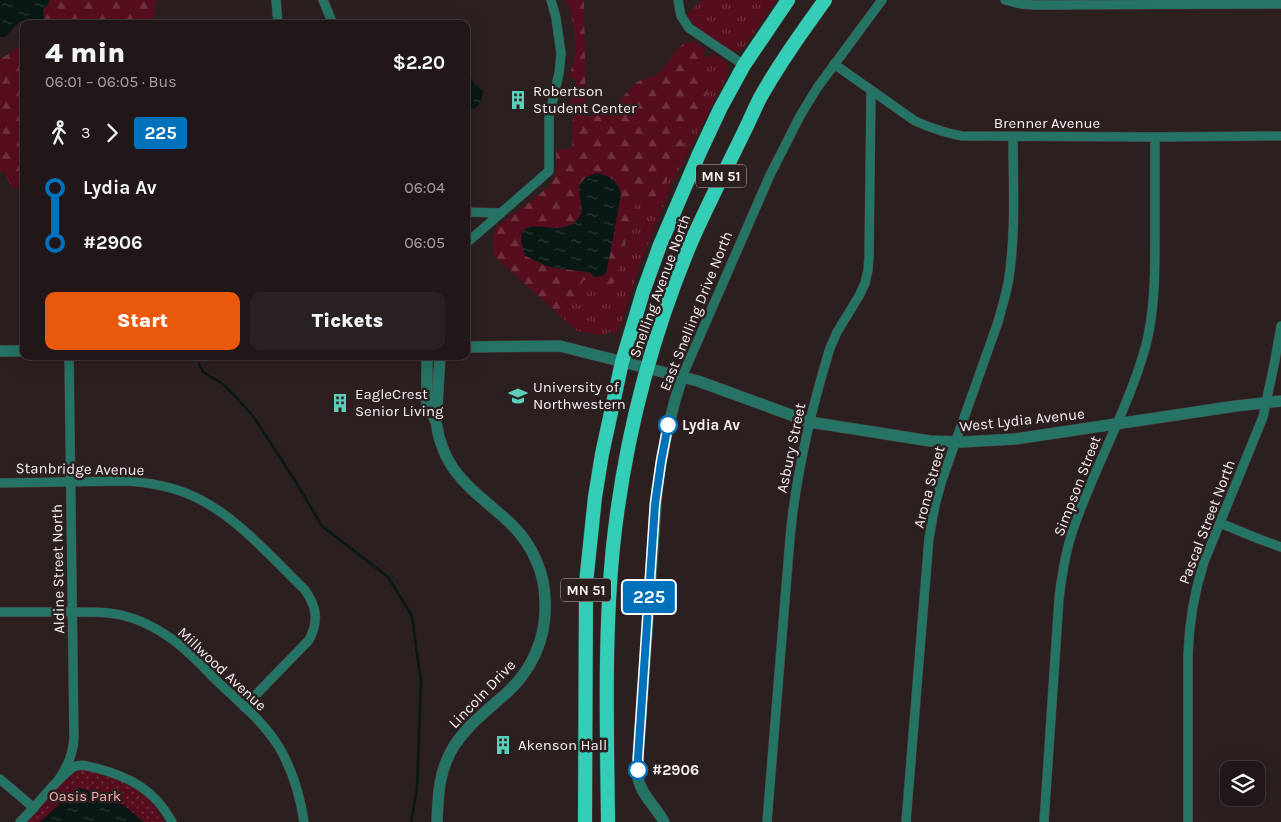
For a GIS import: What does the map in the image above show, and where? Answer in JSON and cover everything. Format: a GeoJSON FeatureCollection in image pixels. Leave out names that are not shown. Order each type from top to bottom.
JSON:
{"type":"FeatureCollection","features":[{"type":"Feature","properties":{"kind":"highway","name":"Snelling Avenue North"},"geometry":{"type":"LineString","coordinates":[[585,822],[586,583],[595,497],[602,454],[622,362],[643,292],[679,199],[712,127],[744,65],[788,0]]}},
{"type":"Feature","properties":{"kind":"highway","name":"Snelling Avenue North"},"geometry":{"type":"LineString","coordinates":[[608,822],[607,643],[613,547],[631,433],[647,368],[676,279],[724,169],[760,99],[802,31],[825,0]]}},
{"type":"Feature","properties":{"kind":"street"},"geometry":{"type":"LineString","coordinates":[[276,0],[278,20]]}},
{"type":"Feature","properties":{"kind":"street"},"geometry":{"type":"LineString","coordinates":[[323,0],[331,20]]}},
{"type":"Feature","properties":{"kind":"street"},"geometry":{"type":"LineString","coordinates":[[470,240],[550,171],[549,117],[560,73],[561,54],[556,18],[551,0]]}},
{"type":"Feature","properties":{"kind":"street"},"geometry":{"type":"LineString","coordinates":[[678,0],[681,16],[689,28],[744,65]]}},
{"type":"Feature","properties":{"kind":"street","name":"East Snelling Drive North"},"geometry":{"type":"LineString","coordinates":[[664,822],[647,798],[639,781],[638,758],[657,490],[668,425],[682,377],[770,174],[800,116],[834,64],[882,0]]}},
{"type":"Feature","properties":{"kind":"street"},"geometry":{"type":"LineString","coordinates":[[1005,0],[1021,4],[1281,4]]}},
{"type":"Feature","properties":{"kind":"street","name":"Brenner Avenue"},"geometry":{"type":"LineString","coordinates":[[834,64],[915,121],[930,128],[962,136],[1281,136]]}},
{"type":"Feature","properties":{"kind":"street","name":"Asbury Street"},"geometry":{"type":"LineString","coordinates":[[767,822],[793,508],[799,469],[830,348],[837,332],[860,296],[868,270],[871,90]]}},
{"type":"Feature","properties":{"kind":"street","name":"Arona Street"},"geometry":{"type":"LineString","coordinates":[[906,822],[929,538],[942,480],[1004,303],[1012,255],[1013,136]]}},
{"type":"Feature","properties":{"kind":"street","name":"Simpson Street"},"geometry":{"type":"LineString","coordinates":[[1044,822],[1059,608],[1062,574],[1067,549],[1074,526],[1138,369],[1150,323],[1155,271],[1155,136]]}},
{"type":"Feature","properties":{"kind":"street"},"geometry":{"type":"LineString","coordinates":[[470,212],[502,213]]}},
{"type":"Feature","properties":{"kind":"street","name":"Pascal Street North"},"geometry":{"type":"LineString","coordinates":[[1188,822],[1188,655],[1192,608],[1204,562],[1263,417],[1276,360],[1281,326]]}},
{"type":"Feature","properties":{"kind":"street"},"geometry":{"type":"LineString","coordinates":[[470,347],[560,346],[622,362]]}},
{"type":"Feature","properties":{"kind":"street"},"geometry":{"type":"LineString","coordinates":[[0,351],[20,351]]}},
{"type":"Feature","properties":{"kind":"street","name":"Aldine Street North"},"geometry":{"type":"LineString","coordinates":[[59,779],[70,760],[74,738],[69,360]]}},
{"type":"Feature","properties":{"kind":"street","name":"Lincoln Drive"},"geometry":{"type":"LineString","coordinates":[[427,360],[427,406],[432,414],[444,452],[461,479],[515,528],[525,540],[539,568],[545,599],[544,621],[539,645],[533,660],[525,673],[509,691],[472,722],[453,747],[446,761],[438,792],[436,822]]}},
{"type":"Feature","properties":{"kind":"street"},"geometry":{"type":"LineString","coordinates":[[432,414],[437,406],[440,360]]}},
{"type":"Feature","properties":{"kind":"street","name":"West Lydia Avenue"},"geometry":{"type":"LineString","coordinates":[[622,362],[698,381],[810,422],[921,439],[955,442],[990,442],[1016,439],[1227,407],[1281,401]]}},
{"type":"Feature","properties":{"kind":"street","name":"Stanbridge Avenue"},"geometry":{"type":"LineString","coordinates":[[0,482],[140,482],[194,496],[234,522],[304,589],[310,596],[316,614],[315,624],[309,640],[244,707]]}},
{"type":"Feature","properties":{"kind":"street"},"geometry":{"type":"LineString","coordinates":[[1220,523],[1281,547]]}},
{"type":"Feature","properties":{"kind":"street","name":"Millwood Avenue"},"geometry":{"type":"LineString","coordinates":[[0,612],[108,613],[140,621],[170,637],[186,650],[265,728],[288,763],[296,782],[304,822]]}},
{"type":"Feature","properties":{"kind":"street"},"geometry":{"type":"LineString","coordinates":[[74,738],[76,748],[82,760],[97,769]]}},
{"type":"Feature","properties":{"kind":"street"},"geometry":{"type":"LineString","coordinates":[[20,822],[59,779],[74,766],[81,765],[127,778],[139,785],[160,804],[172,822]]}},
{"type":"Feature","properties":{"kind":"street"},"geometry":{"type":"LineString","coordinates":[[0,779],[34,808]]}},
{"type":"Feature","properties":{"kind":"green space"},"geometry":{"type":"Polygon","coordinates":[[[50,0],[156,0],[154,20],[44,20],[43,9],[50,0]]]}},
{"type":"Feature","properties":{"kind":"green space"},"geometry":{"type":"Polygon","coordinates":[[[566,0],[584,0],[586,117],[603,112],[620,100],[637,82],[659,73],[680,46],[687,42],[697,43],[700,47],[700,68],[707,77],[709,86],[705,100],[661,191],[651,200],[638,201],[629,227],[617,276],[609,290],[596,288],[586,280],[583,280],[577,297],[565,314],[558,314],[495,257],[493,242],[497,227],[540,194],[553,180],[556,174],[556,150],[572,148],[575,111],[568,108],[577,80],[569,77],[575,56],[575,46],[574,26],[566,0]],[[597,173],[585,178],[579,187],[581,210],[579,217],[574,222],[568,226],[554,228],[531,226],[526,256],[549,267],[591,273],[597,173]]]}},
{"type":"Feature","properties":{"kind":"green space"},"geometry":{"type":"Polygon","coordinates":[[[702,0],[776,0],[744,47],[741,50],[733,51],[708,35],[690,20],[687,15],[702,0]]]}},
{"type":"Feature","properties":{"kind":"green space"},"geometry":{"type":"Polygon","coordinates":[[[697,43],[705,48],[704,56],[707,58],[713,54],[725,61],[728,66],[728,74],[673,182],[640,264],[619,330],[613,335],[611,332],[602,335],[577,331],[558,314],[565,313],[577,297],[583,280],[614,282],[623,257],[629,228],[638,201],[702,70],[699,62],[700,47],[697,43]]]}},
{"type":"Feature","properties":{"kind":"green space"},"geometry":{"type":"Polygon","coordinates":[[[20,45],[20,188],[12,189],[4,171],[0,172],[0,59],[20,45]]]}},
{"type":"Feature","properties":{"kind":"green space","name":"Oasis Park"},"geometry":{"type":"Polygon","coordinates":[[[83,769],[120,781],[140,792],[157,810],[164,822],[26,822],[71,772],[83,769]]]}},
{"type":"Feature","properties":{"kind":"water"},"geometry":{"type":"Polygon","coordinates":[[[0,0],[50,0],[43,9],[44,20],[20,20],[5,37],[0,37],[0,0]]]}},
{"type":"Feature","properties":{"kind":"water"},"geometry":{"type":"Polygon","coordinates":[[[470,77],[483,91],[481,101],[474,109],[470,108],[470,77]]]}},
{"type":"Feature","properties":{"kind":"water"},"geometry":{"type":"Polygon","coordinates":[[[597,173],[613,180],[618,186],[621,195],[607,270],[604,275],[596,277],[589,272],[549,267],[526,256],[521,239],[523,231],[526,228],[536,226],[564,227],[575,222],[580,216],[582,209],[579,189],[581,183],[586,178],[597,173]]]}},
{"type":"Feature","properties":{"kind":"water"},"geometry":{"type":"Polygon","coordinates":[[[78,787],[125,806],[144,822],[40,822],[78,787]]]}},
{"type":"Feature","properties":{"kind":"waterway"},"geometry":{"type":"LineString","coordinates":[[199,364],[203,372],[223,384],[253,416],[322,526],[388,577],[412,616],[421,682],[417,789],[411,822]]}},
{"type":"Feature","properties":{"kind":"bus line","name":"225"},"geometry":{"type":"LineString","coordinates":[[638,770],[654,517],[668,425]]}},
{"type":"Feature","properties":{"kind":"place","name":"Robertson Student Center"},"geometry":{"type":"Point","coordinates":[518,100]}},
{"type":"Feature","properties":{"kind":"place","name":"University of Northwestern"},"geometry":{"type":"Point","coordinates":[518,396]}},
{"type":"Feature","properties":{"kind":"place","name":"EagleCrest Senior Living"},"geometry":{"type":"Point","coordinates":[340,403]}},
{"type":"Feature","properties":{"kind":"place","name":"Lydia Av"},"geometry":{"type":"Point","coordinates":[668,425]}},
{"type":"Feature","properties":{"kind":"place","name":"Akenson Hall"},"geometry":{"type":"Point","coordinates":[503,745]}},
{"type":"Feature","properties":{"kind":"place","name":"#2906"},"geometry":{"type":"Point","coordinates":[638,770]}}]}
